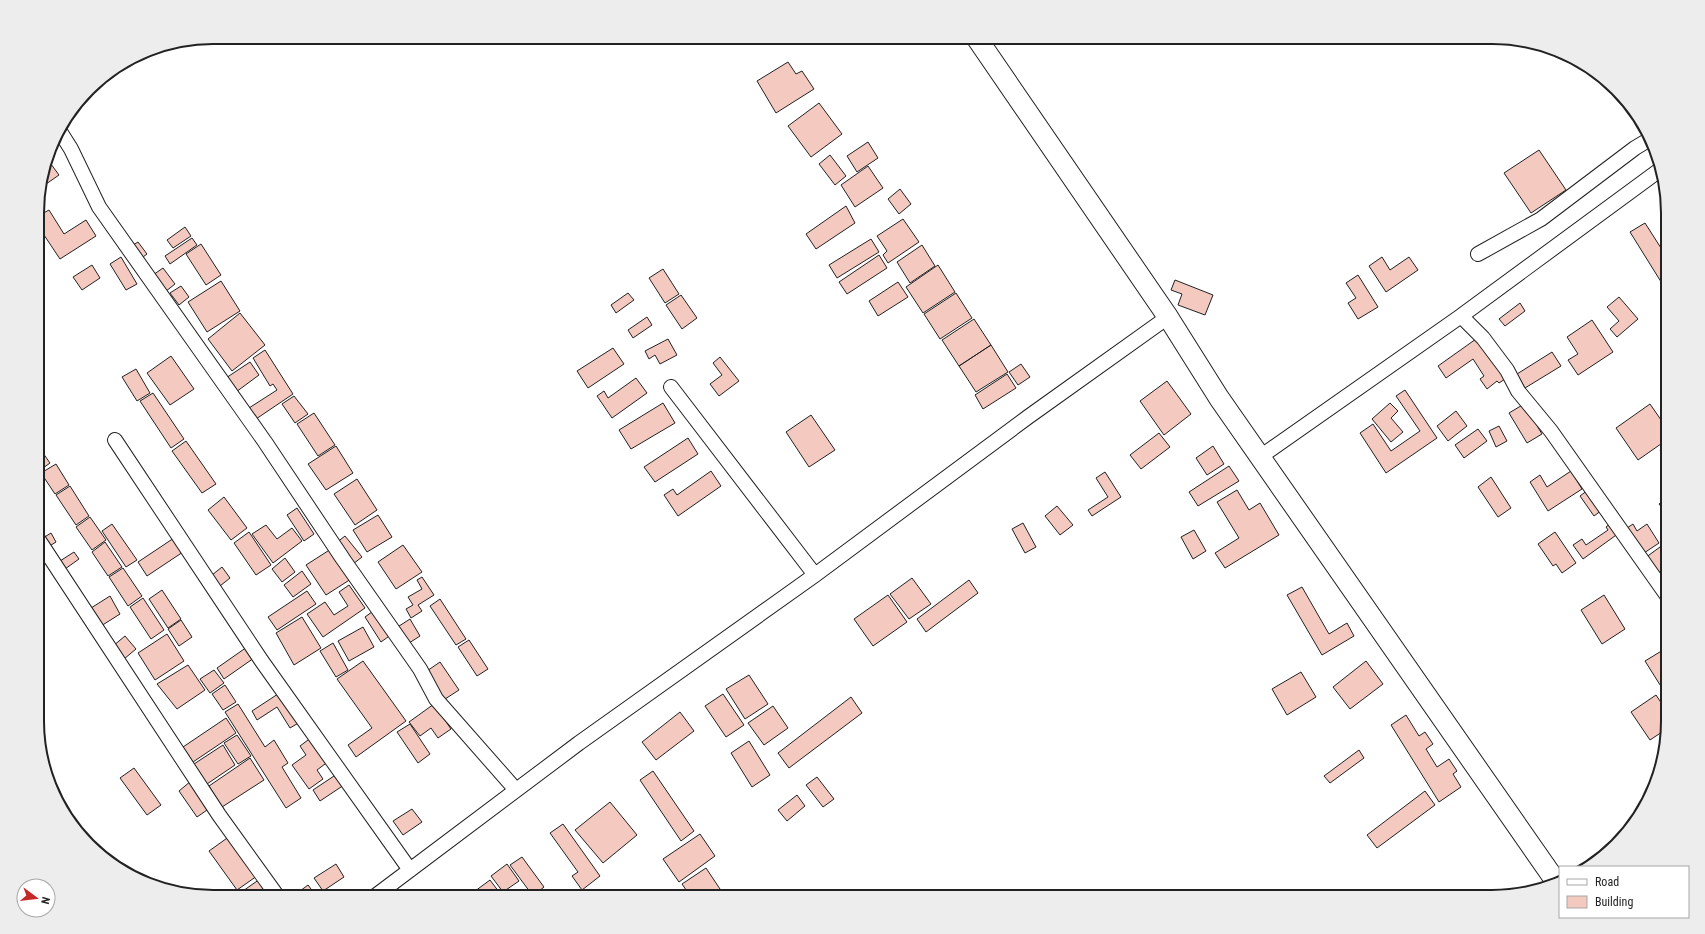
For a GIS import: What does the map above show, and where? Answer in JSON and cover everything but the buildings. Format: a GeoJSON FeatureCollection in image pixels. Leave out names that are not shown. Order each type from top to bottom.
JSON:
{"type":"FeatureCollection","features":[{"type":"Feature","properties":{"kind":"street"},"geometry":{"type":"LineString","coordinates":[[981,44],[1168,317],[1219,398],[1554,878]]}},
{"type":"Feature","properties":{"kind":"street"},"geometry":{"type":"LineString","coordinates":[[63,136],[71,148],[99,207],[265,442],[343,559],[420,669],[436,699],[516,790]]}},
{"type":"Feature","properties":{"kind":"street"},"geometry":{"type":"LineString","coordinates":[[1478,254],[1541,219],[1645,142]]}},
{"type":"Feature","properties":{"kind":"street"},"geometry":{"type":"LineString","coordinates":[[1260,457],[1461,316],[1656,173]]}},
{"type":"Feature","properties":{"kind":"street"},"geometry":{"type":"LineString","coordinates":[[1461,316],[1483,338],[1507,370],[1518,391],[1551,431],[1661,587]]}},
{"type":"Feature","properties":{"kind":"street"},"geometry":{"type":"LineString","coordinates":[[383,890],[579,743],[814,575],[1168,317]]}},
{"type":"Feature","properties":{"kind":"street"},"geometry":{"type":"LineString","coordinates":[[670,387],[814,575]]}},
{"type":"Feature","properties":{"kind":"street"},"geometry":{"type":"LineString","coordinates":[[115,440],[261,660],[410,870]]}},
{"type":"Feature","properties":{"kind":"street"},"geometry":{"type":"LineString","coordinates":[[44,548],[219,815],[273,890]]}}]}
